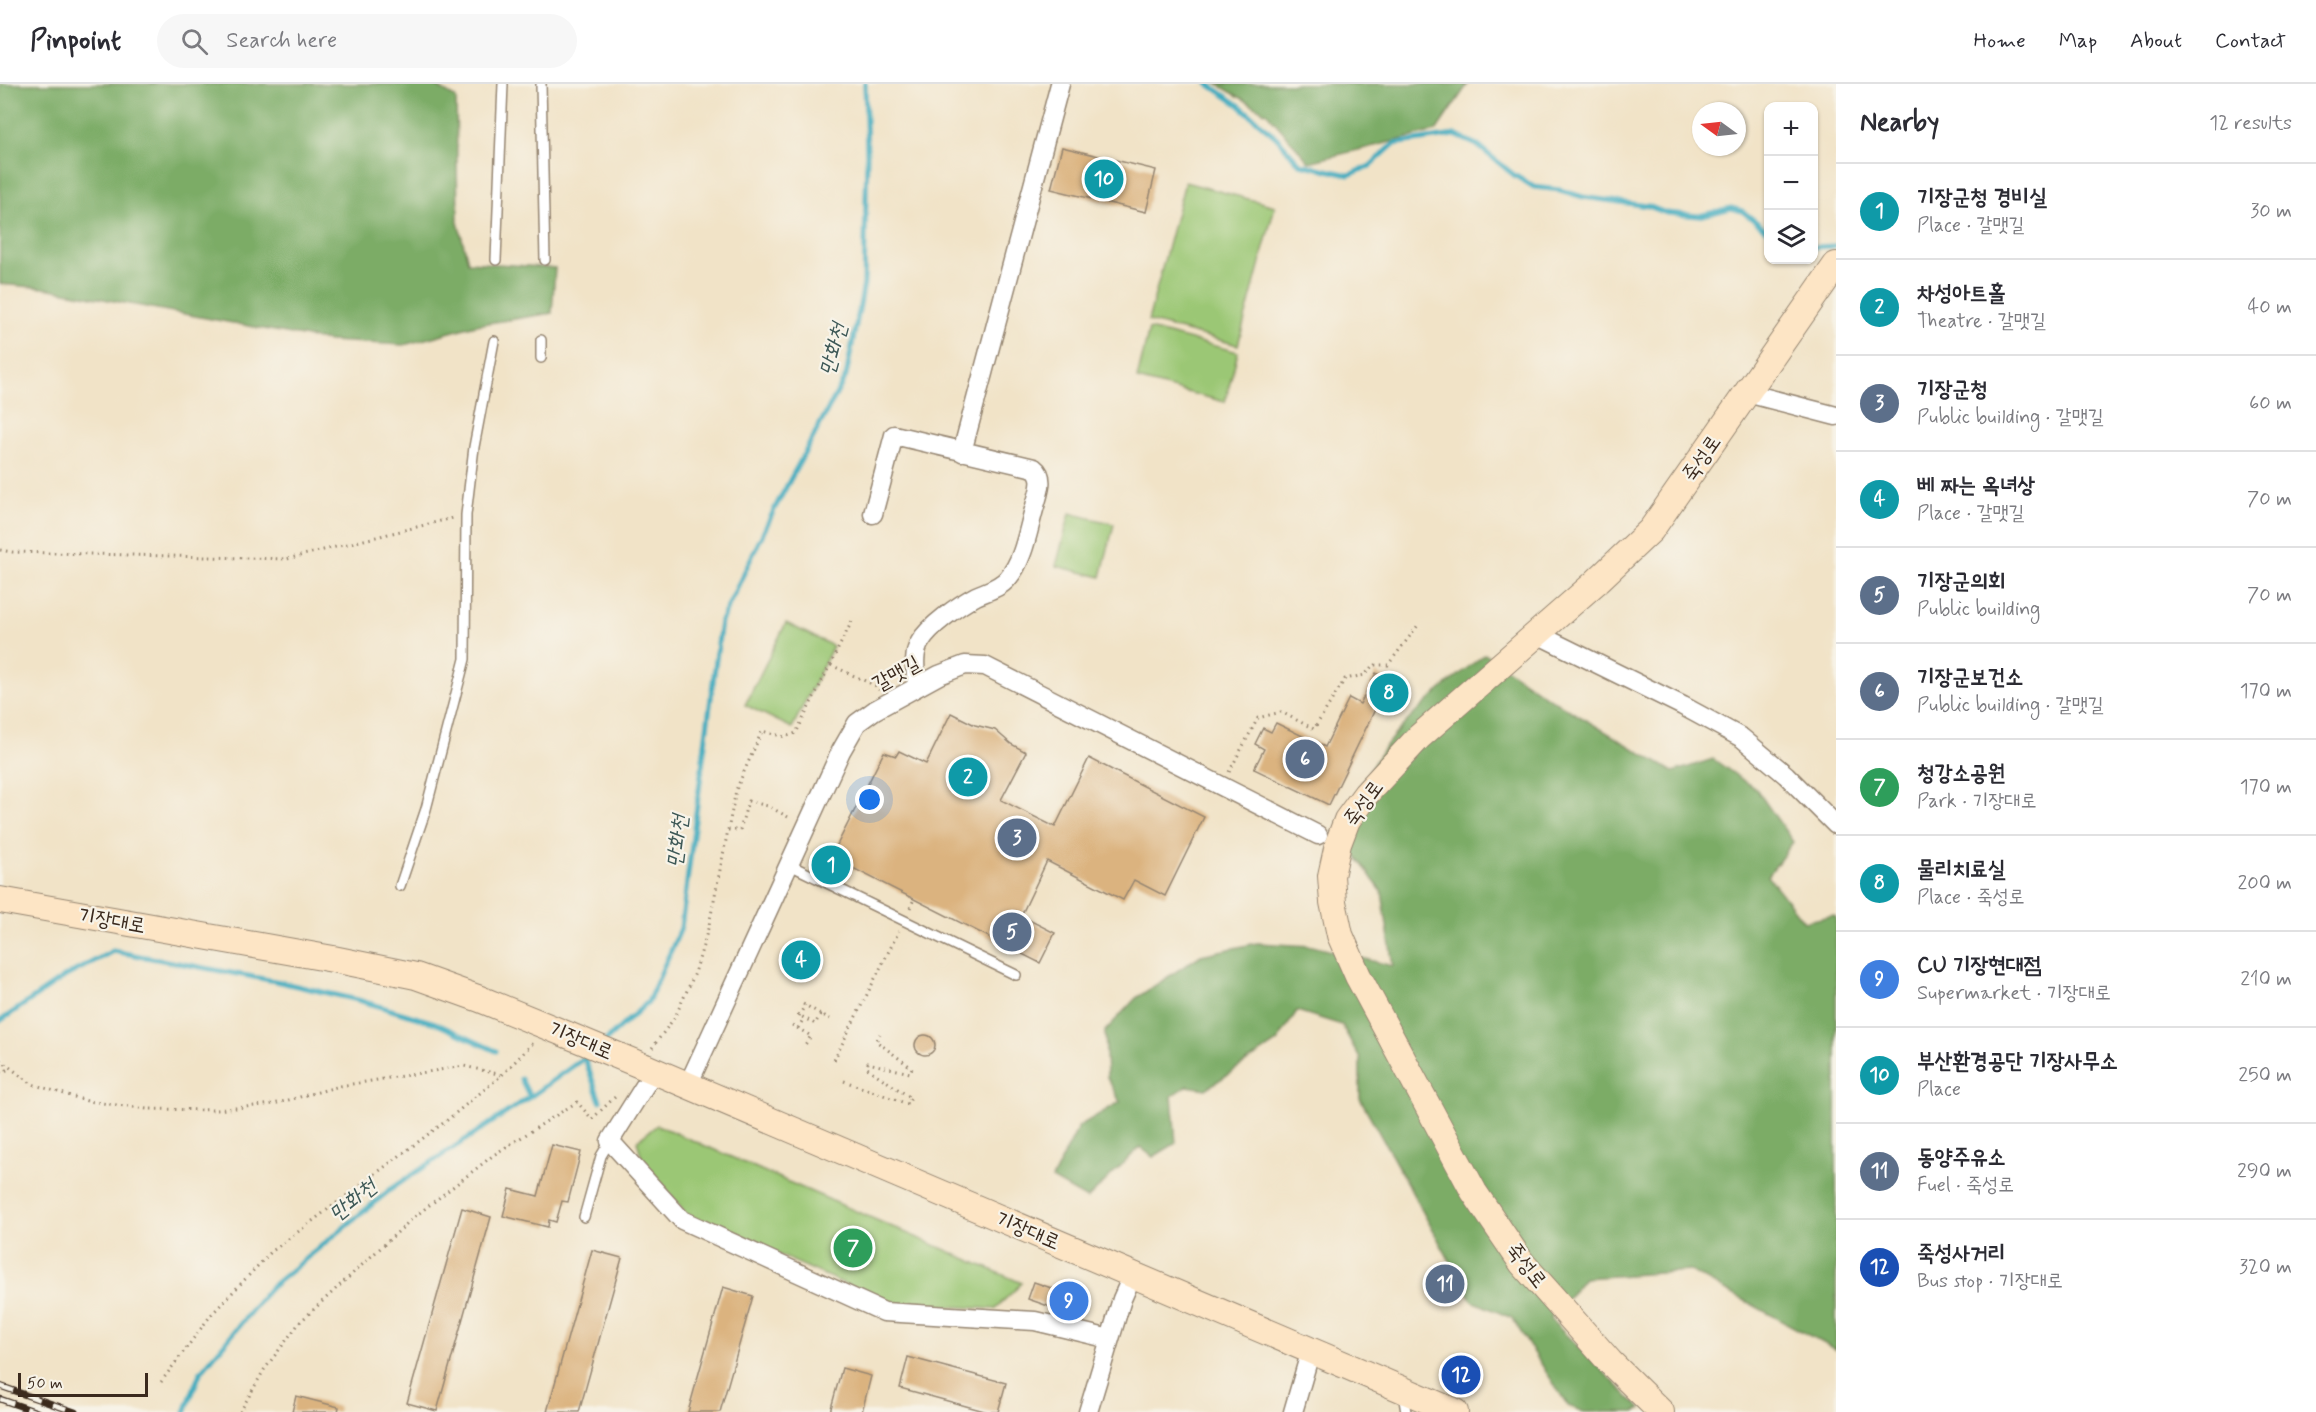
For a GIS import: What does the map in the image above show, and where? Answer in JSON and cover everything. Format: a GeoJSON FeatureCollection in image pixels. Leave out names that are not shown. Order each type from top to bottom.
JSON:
{"type":"FeatureCollection","features":[{"type":"Feature","properties":{"kind":"main road","name":"죽성로"},"geometry":{"type":"LineString","coordinates":[[1655,1409],[1522,1263],[1474,1192],[1358,976],[1340,934],[1333,902],[1331,876],[1338,844],[1347,820],[1366,794],[1419,737],[1537,634],[1628,544],[1651,530],[1836,265]]}},
{"type":"Feature","properties":{"kind":"main road","name":"기장대로"},"geometry":{"type":"LineString","coordinates":[[0,900],[372,966],[416,976],[480,999],[688,1084],[1311,1350],[1404,1401],[1455,1412]]}},
{"type":"Feature","properties":{"kind":"street"},"geometry":{"type":"LineString","coordinates":[[962,452],[1060,84]]}},
{"type":"Feature","properties":{"kind":"street"},"geometry":{"type":"LineString","coordinates":[[1747,393],[1836,416]]}},
{"type":"Feature","properties":{"kind":"street"},"geometry":{"type":"LineString","coordinates":[[873,514],[894,435],[1034,468],[1039,473],[1040,484],[1021,554],[1011,574],[1003,583],[974,597],[928,631],[917,649],[915,662],[917,687]]}},
{"type":"Feature","properties":{"kind":"street"},"geometry":{"type":"LineString","coordinates":[[1537,634],[1683,706],[1742,738],[1786,776],[1836,825]]}},
{"type":"Feature","properties":{"kind":"street","name":"갈맷길"},"geometry":{"type":"LineString","coordinates":[[688,1084],[806,826],[857,723],[887,703],[965,664],[985,666],[1318,835]]}},
{"type":"Feature","properties":{"kind":"street"},"geometry":{"type":"LineString","coordinates":[[650,1069],[610,1141],[682,1220],[884,1312],[1035,1321],[1110,1339]]}},
{"type":"Feature","properties":{"kind":"street"},"geometry":{"type":"LineString","coordinates":[[1088,1412],[1122,1299],[1133,1274]]}},
{"type":"Feature","properties":{"kind":"street"},"geometry":{"type":"LineString","coordinates":[[1293,1412],[1311,1350]]}},
{"type":"Feature","properties":{"kind":"lane"},"geometry":{"type":"LineString","coordinates":[[496,260],[504,84]]}},
{"type":"Feature","properties":{"kind":"lane"},"geometry":{"type":"LineString","coordinates":[[541,84],[545,260]]}},
{"type":"Feature","properties":{"kind":"lane"},"geometry":{"type":"LineString","coordinates":[[541,340],[541,358]]}},
{"type":"Feature","properties":{"kind":"lane"},"geometry":{"type":"LineString","coordinates":[[400,886],[426,809],[465,658],[466,515],[474,447],[494,341]]}},
{"type":"Feature","properties":{"kind":"lane"},"geometry":{"type":"LineString","coordinates":[[790,865],[1016,975]]}},
{"type":"Feature","properties":{"kind":"lane"},"geometry":{"type":"LineString","coordinates":[[584,1217],[601,1156],[610,1141]]}},
{"type":"Feature","properties":{"kind":"path"},"geometry":{"type":"LineString","coordinates":[[0,550],[287,559],[466,515]]}},
{"type":"Feature","properties":{"kind":"path"},"geometry":{"type":"LineString","coordinates":[[841,644],[852,621]]}},
{"type":"Feature","properties":{"kind":"path"},"geometry":{"type":"LineString","coordinates":[[1222,786],[1258,718],[1281,712],[1314,729],[1345,679],[1365,675],[1373,665],[1388,665],[1419,624]]}},
{"type":"Feature","properties":{"kind":"path"},"geometry":{"type":"LineString","coordinates":[[831,665],[876,686],[887,703]]}},
{"type":"Feature","properties":{"kind":"path"},"geometry":{"type":"LineString","coordinates":[[728,830],[740,830],[748,801],[768,806],[806,826]]}},
{"type":"Feature","properties":{"kind":"path"},"geometry":{"type":"LineString","coordinates":[[834,1060],[914,899]]}},
{"type":"Feature","properties":{"kind":"path"},"geometry":{"type":"LineString","coordinates":[[821,1014],[815,1024],[798,1015],[804,1005],[821,1014],[830,1019]]}},
{"type":"Feature","properties":{"kind":"path"},"geometry":{"type":"LineString","coordinates":[[798,1028],[804,1018]]}},
{"type":"Feature","properties":{"kind":"path"},"geometry":{"type":"LineString","coordinates":[[792,1024],[810,1035],[804,1046]]}},
{"type":"Feature","properties":{"kind":"path"},"geometry":{"type":"LineString","coordinates":[[161,1383],[211,1315],[271,1252],[446,1121],[559,1031]]}},
{"type":"Feature","properties":{"kind":"path"},"geometry":{"type":"LineString","coordinates":[[844,1081],[909,1104],[911,1098],[867,1068],[868,1063],[910,1073],[912,1068],[876,1041],[880,1034]]}},
{"type":"Feature","properties":{"kind":"path"},"geometry":{"type":"LineString","coordinates":[[0,1060],[32,1084],[87,1101],[147,1109],[216,1110],[274,1104],[340,1086],[464,1066],[502,1075]]}},
{"type":"Feature","properties":{"kind":"path"},"geometry":{"type":"LineString","coordinates":[[0,1072],[12,1069]]}},
{"type":"Feature","properties":{"kind":"green space"},"geometry":{"type":"Polygon","coordinates":[[[0,84],[433,84],[456,98],[458,222],[468,262],[555,268],[552,313],[476,325],[404,345],[329,341],[44,288],[0,284],[0,84]]]}},
{"type":"Feature","properties":{"kind":"green space"},"geometry":{"type":"Polygon","coordinates":[[[1217,84],[1468,84],[1436,131],[1309,162],[1267,113],[1217,84]]]}},
{"type":"Feature","properties":{"kind":"green space"},"geometry":{"type":"Polygon","coordinates":[[[1185,182],[1275,206],[1238,345],[1148,321],[1185,182]]]}},
{"type":"Feature","properties":{"kind":"green space"},"geometry":{"type":"Polygon","coordinates":[[[1149,329],[1238,352],[1225,402],[1137,379],[1149,329]]]}},
{"type":"Feature","properties":{"kind":"green space"},"geometry":{"type":"Polygon","coordinates":[[[1070,513],[1114,524],[1101,577],[1056,566],[1070,513]]]}},
{"type":"Feature","properties":{"kind":"green space"},"geometry":{"type":"Polygon","coordinates":[[[786,623],[833,646],[792,728],[745,705],[786,623]]]}},
{"type":"Feature","properties":{"kind":"green space"},"geometry":{"type":"Polygon","coordinates":[[[1485,654],[1544,695],[1673,772],[1713,759],[1757,790],[1793,842],[1768,876],[1804,922],[1834,915],[1836,918],[1836,1350],[1690,1271],[1584,1278],[1550,1319],[1641,1409],[1635,1412],[1584,1412],[1568,1406],[1512,1318],[1472,1301],[1360,1098],[1360,1059],[1342,1025],[1297,1011],[1277,1042],[1206,1089],[1187,1086],[1172,1096],[1176,1143],[1153,1157],[1140,1147],[1087,1199],[1052,1179],[1079,1126],[1120,1102],[1107,1077],[1105,1031],[1136,998],[1201,955],[1257,943],[1312,946],[1393,966],[1382,892],[1338,831],[1369,771],[1392,738],[1425,704],[1485,654]]]}},
{"type":"Feature","properties":{"kind":"green space"},"geometry":{"type":"Polygon","coordinates":[[[657,1125],[1022,1283],[995,1309],[888,1303],[686,1214],[642,1159],[637,1141],[657,1125]]]}},
{"type":"Feature","properties":{"kind":"building"},"geometry":{"type":"Polygon","coordinates":[[[1062,147],[1156,170],[1146,212],[1051,189],[1062,147]]]}},
{"type":"Feature","properties":{"kind":"building"},"geometry":{"type":"Polygon","coordinates":[[[1376,673],[1410,694],[1400,710],[1380,699],[1329,805],[1254,769],[1264,749],[1255,744],[1263,728],[1271,732],[1276,723],[1325,747],[1349,698],[1360,704],[1376,673]]]}},
{"type":"Feature","properties":{"kind":"building"},"geometry":{"type":"Polygon","coordinates":[[[951,713],[975,725],[995,730],[1011,744],[1026,752],[1001,800],[1055,827],[1089,758],[1204,817],[1165,896],[1134,880],[1123,900],[1047,861],[1021,916],[1055,933],[1040,963],[831,857],[884,752],[896,756],[899,751],[926,764],[951,713]]]}},
{"type":"Feature","properties":{"kind":"building"},"geometry":{"type":"Polygon","coordinates":[[[925,1035],[932,1038],[935,1045],[932,1052],[925,1055],[918,1052],[915,1045],[918,1038],[925,1035]]]}},
{"type":"Feature","properties":{"kind":"building"},"geometry":{"type":"Polygon","coordinates":[[[552,1145],[581,1152],[568,1202],[562,1201],[556,1222],[549,1220],[548,1227],[503,1216],[510,1189],[538,1196],[552,1145]]]}},
{"type":"Feature","properties":{"kind":"building"},"geometry":{"type":"Polygon","coordinates":[[[462,1208],[491,1217],[437,1411],[407,1403],[462,1208]]]}},
{"type":"Feature","properties":{"kind":"building"},"geometry":{"type":"Polygon","coordinates":[[[592,1250],[622,1258],[579,1412],[547,1412],[592,1250]]]}},
{"type":"Feature","properties":{"kind":"building"},"geometry":{"type":"Polygon","coordinates":[[[1034,1282],[1080,1298],[1074,1315],[1028,1299],[1034,1282]]]}},
{"type":"Feature","properties":{"kind":"building"},"geometry":{"type":"Polygon","coordinates":[[[723,1287],[753,1296],[720,1412],[688,1412],[723,1287]]]}},
{"type":"Feature","properties":{"kind":"building"},"geometry":{"type":"Polygon","coordinates":[[[908,1357],[1006,1383],[998,1412],[988,1412],[900,1388],[908,1357]]]}},
{"type":"Feature","properties":{"kind":"building"},"geometry":{"type":"Polygon","coordinates":[[[842,1368],[871,1376],[862,1412],[830,1412],[842,1368]]]}},
{"type":"Feature","properties":{"kind":"building"},"geometry":{"type":"Polygon","coordinates":[[[296,1396],[339,1407],[338,1412],[292,1412],[296,1396]]]}},
{"type":"Feature","properties":{"kind":"waterway","name":"만화천"},"geometry":{"type":"LineString","coordinates":[[605,1041],[648,1002],[681,928],[721,621],[776,506],[846,376],[864,284],[867,155],[865,84]]}},
{"type":"Feature","properties":{"kind":"waterway"},"geometry":{"type":"LineString","coordinates":[[1208,84],[1239,105],[1276,137],[1300,164],[1349,175],[1370,166],[1394,144],[1455,135],[1477,145],[1514,175],[1534,187],[1560,190],[1583,197],[1648,206],[1666,213],[1699,216],[1731,208],[1742,211],[1764,228]]}},
{"type":"Feature","properties":{"kind":"waterway"},"geometry":{"type":"LineString","coordinates":[[1818,247],[1835,246]]}},
{"type":"Feature","properties":{"kind":"waterway"},"geometry":{"type":"LineString","coordinates":[[0,1021],[64,977],[113,951],[275,981],[358,1000],[435,1023],[496,1051]]}},
{"type":"Feature","properties":{"kind":"waterway","name":"만화천"},"geometry":{"type":"LineString","coordinates":[[185,1412],[200,1373],[270,1288],[391,1189],[530,1097],[591,1053]]}},
{"type":"Feature","properties":{"kind":"waterway"},"geometry":{"type":"LineString","coordinates":[[585,1059],[600,1101]]}},
{"type":"Feature","properties":{"kind":"waterway"},"geometry":{"type":"LineString","coordinates":[[521,1079],[530,1097]]}},
{"type":"Feature","properties":{"kind":"railway"},"geometry":{"type":"LineString","coordinates":[[0,1386],[75,1412]]}},
{"type":"Feature","properties":{"kind":"railway"},"geometry":{"type":"LineString","coordinates":[[0,1399],[37,1412]]}},
{"type":"Feature","properties":{"kind":"place","name":"부산환경공단 기장사무소"},"geometry":{"type":"Point","coordinates":[1104,179]}},
{"type":"Feature","properties":{"kind":"place","name":"물리치료실"},"geometry":{"type":"Point","coordinates":[1389,693]}},
{"type":"Feature","properties":{"kind":"place","name":"기장군보건소"},"geometry":{"type":"Point","coordinates":[1305,759]}},
{"type":"Feature","properties":{"kind":"place","name":"차성아트홀"},"geometry":{"type":"Point","coordinates":[968,777]}},
{"type":"Feature","properties":{"kind":"place","name":"기장군청"},"geometry":{"type":"Point","coordinates":[1017,838]}},
{"type":"Feature","properties":{"kind":"place","name":"기장군청 경비실"},"geometry":{"type":"Point","coordinates":[831,865]}},
{"type":"Feature","properties":{"kind":"place","name":"기장군의회"},"geometry":{"type":"Point","coordinates":[1012,932]}},
{"type":"Feature","properties":{"kind":"place","name":"베 짜는 옥녀상"},"geometry":{"type":"Point","coordinates":[801,960]}},
{"type":"Feature","properties":{"kind":"place","name":"청강소공원"},"geometry":{"type":"Point","coordinates":[853,1248]}},
{"type":"Feature","properties":{"kind":"place","name":"동양주유소"},"geometry":{"type":"Point","coordinates":[1445,1284]}},
{"type":"Feature","properties":{"kind":"place","name":"CU 기장현대점"},"geometry":{"type":"Point","coordinates":[1069,1301]}},
{"type":"Feature","properties":{"kind":"place","name":"죽성사거리"},"geometry":{"type":"Point","coordinates":[1461,1375]}}]}
